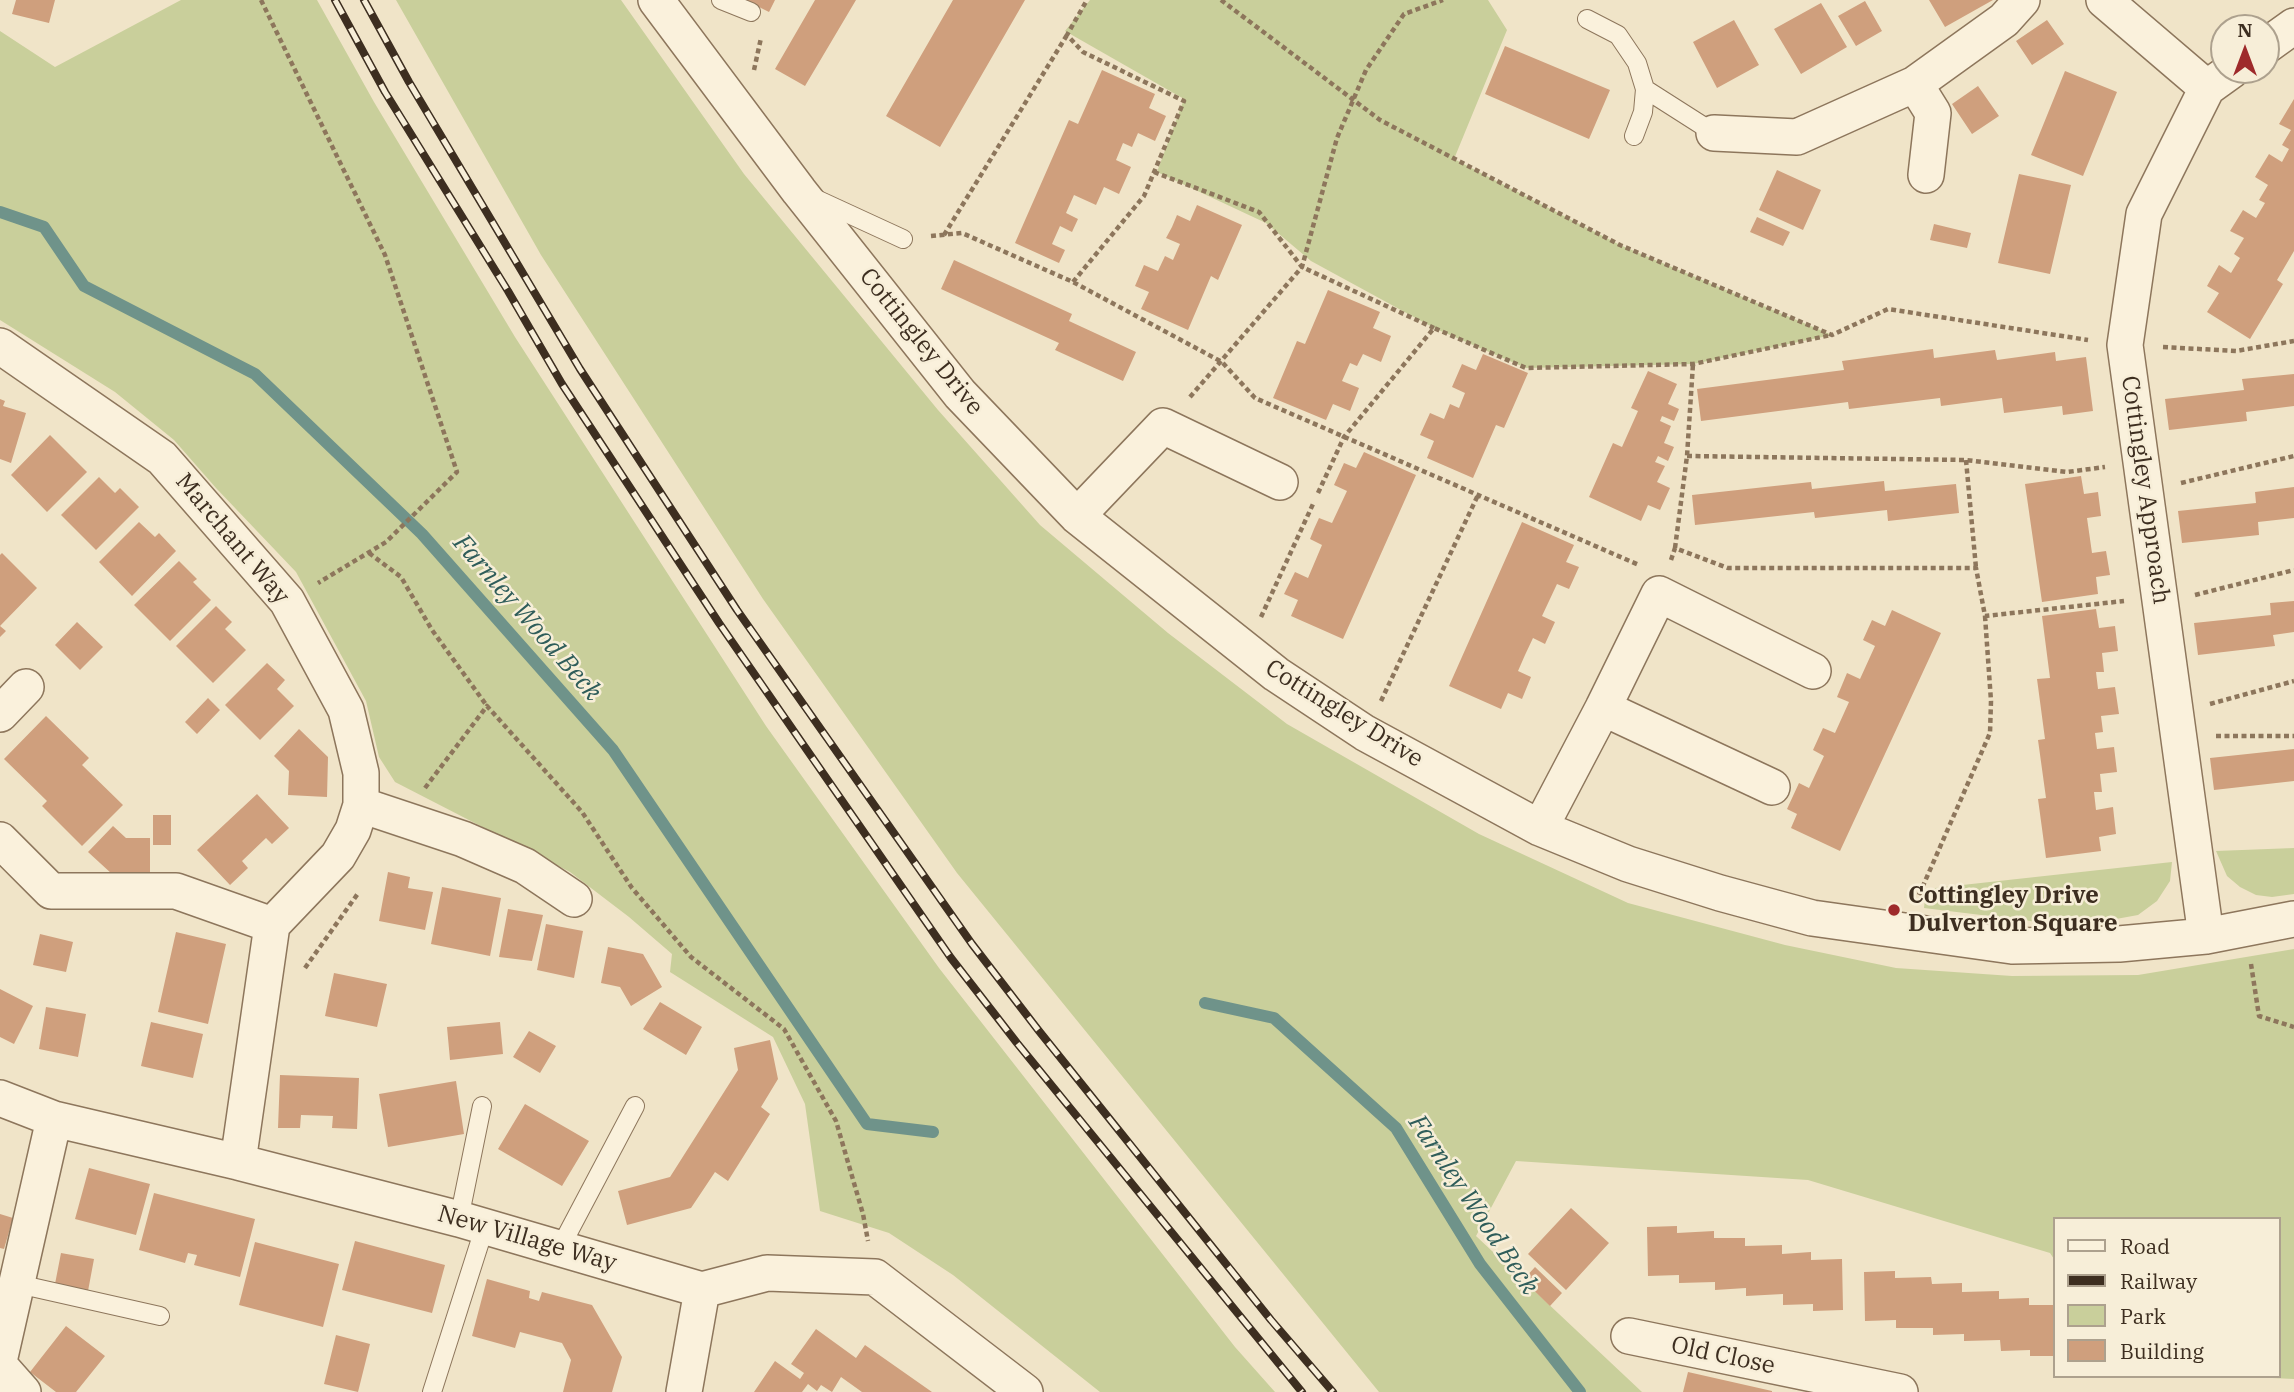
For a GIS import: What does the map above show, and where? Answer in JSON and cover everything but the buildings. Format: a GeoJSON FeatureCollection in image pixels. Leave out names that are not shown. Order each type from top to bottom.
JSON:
{"type":"FeatureCollection","features":[{"type":"Feature","properties":{"kind":"street","name":"Cottingley Drive"},"geometry":{"type":"LineString","coordinates":[[656,0],[799,191],[960,394],[1077,516],[1276,674],[1365,733],[1540,828],[1628,864],[1812,918],[2012,946],[2119,944],[2206,936],[2294,919]]}},
{"type":"Feature","properties":{"kind":"street"},"geometry":{"type":"LineString","coordinates":[[1714,133],[1797,137],[1915,84],[2004,20],[2022,0]]}},
{"type":"Feature","properties":{"kind":"street"},"geometry":{"type":"LineString","coordinates":[[2104,0],[2210,73]]}},
{"type":"Feature","properties":{"kind":"street"},"geometry":{"type":"LineString","coordinates":[[1915,84],[1933,113],[1926,175]]}},
{"type":"Feature","properties":{"kind":"street","name":"Cottingley Approach"},"geometry":{"type":"LineString","coordinates":[[2206,936],[2125,345],[2144,214],[2216,84]]}},
{"type":"Feature","properties":{"kind":"street","name":"Marchant Way"},"geometry":{"type":"LineString","coordinates":[[0,346],[162,458],[287,601],[346,710],[361,773],[361,805],[353,830],[338,856],[272,925]]}},
{"type":"Feature","properties":{"kind":"street"},"geometry":{"type":"LineString","coordinates":[[1077,516],[1163,426],[1280,482]]}},
{"type":"Feature","properties":{"kind":"street"},"geometry":{"type":"LineString","coordinates":[[1540,828],[1603,708],[1662,585],[1812,671]]}},
{"type":"Feature","properties":{"kind":"street"},"geometry":{"type":"LineString","coordinates":[[0,713],[26,687]]}},
{"type":"Feature","properties":{"kind":"street"},"geometry":{"type":"LineString","coordinates":[[1603,708],[1772,787]]}},
{"type":"Feature","properties":{"kind":"street"},"geometry":{"type":"LineString","coordinates":[[361,805],[463,839],[525,866],[573,899]]}},
{"type":"Feature","properties":{"kind":"street"},"geometry":{"type":"LineString","coordinates":[[0,840],[51,891],[176,891],[272,925],[238,1162]]}},
{"type":"Feature","properties":{"kind":"street","name":"New Village Way"},"geometry":{"type":"LineString","coordinates":[[0,1098],[54,1119],[238,1162],[472,1222],[702,1290]]}},
{"type":"Feature","properties":{"kind":"street"},"geometry":{"type":"LineString","coordinates":[[0,1357],[54,1119]]}},
{"type":"Feature","properties":{"kind":"street"},"geometry":{"type":"LineString","coordinates":[[684,1392],[702,1290],[766,1273],[875,1276],[1013,1388]]}},
{"type":"Feature","properties":{"kind":"street","name":"Old Close"},"geometry":{"type":"LineString","coordinates":[[1629,1336],[1900,1392]]}},
{"type":"Feature","properties":{"kind":"street"},"geometry":{"type":"LineString","coordinates":[[0,1366],[23,1392]]}},
{"type":"Feature","properties":{"kind":"lane"},"geometry":{"type":"LineString","coordinates":[[722,0],[751,12]]}},
{"type":"Feature","properties":{"kind":"lane"},"geometry":{"type":"LineString","coordinates":[[1587,19],[1618,35],[1637,63],[1645,89],[1643,112],[1634,136]]}},
{"type":"Feature","properties":{"kind":"lane"},"geometry":{"type":"LineString","coordinates":[[1645,89],[1714,133]]}},
{"type":"Feature","properties":{"kind":"lane"},"geometry":{"type":"LineString","coordinates":[[799,191],[903,239]]}},
{"type":"Feature","properties":{"kind":"lane"},"geometry":{"type":"LineString","coordinates":[[432,1392],[472,1222],[482,1106]]}},
{"type":"Feature","properties":{"kind":"lane"},"geometry":{"type":"LineString","coordinates":[[560,1248],[635,1106]]}},
{"type":"Feature","properties":{"kind":"lane"},"geometry":{"type":"LineString","coordinates":[[18,1284],[160,1317]]}},
{"type":"Feature","properties":{"kind":"path"},"geometry":{"type":"LineString","coordinates":[[261,0],[385,256],[457,472],[386,542],[287,601]]}},
{"type":"Feature","properties":{"kind":"path"},"geometry":{"type":"LineString","coordinates":[[944,235],[1087,0]]}},
{"type":"Feature","properties":{"kind":"path"},"geometry":{"type":"LineString","coordinates":[[1221,0],[1380,120],[1620,245],[1832,335]]}},
{"type":"Feature","properties":{"kind":"path"},"geometry":{"type":"LineString","coordinates":[[1163,426],[1222,362],[1302,267],[1336,138],[1366,70],[1405,14],[1443,0]]}},
{"type":"Feature","properties":{"kind":"path"},"geometry":{"type":"LineString","coordinates":[[1067,35],[1083,52],[1184,102],[1144,196],[1073,282]]}},
{"type":"Feature","properties":{"kind":"path"},"geometry":{"type":"LineString","coordinates":[[744,117],[762,37]]}},
{"type":"Feature","properties":{"kind":"path"},"geometry":{"type":"LineString","coordinates":[[1154,172],[1259,212],[1302,267],[1526,368],[1693,364],[1832,335],[1888,309],[2125,345],[2236,351],[2294,341]]}},
{"type":"Feature","properties":{"kind":"path"},"geometry":{"type":"LineString","coordinates":[[903,239],[962,233],[1073,282],[1222,362],[1255,398],[1478,495],[1662,585],[1675,548],[1687,456],[1693,364]]}},
{"type":"Feature","properties":{"kind":"path"},"geometry":{"type":"LineString","coordinates":[[1245,649],[1344,437],[1434,328]]}},
{"type":"Feature","properties":{"kind":"path"},"geometry":{"type":"LineString","coordinates":[[1687,456],[1966,460],[2067,472],[2144,477],[2294,456]]}},
{"type":"Feature","properties":{"kind":"path"},"geometry":{"type":"LineString","coordinates":[[1904,932],[1990,733],[1991,701],[1985,616],[1976,568],[1966,460]]}},
{"type":"Feature","properties":{"kind":"path"},"geometry":{"type":"LineString","coordinates":[[1365,733],[1478,495]]}},
{"type":"Feature","properties":{"kind":"path"},"geometry":{"type":"LineString","coordinates":[[1675,548],[1727,568],[1976,568]]}},
{"type":"Feature","properties":{"kind":"path"},"geometry":{"type":"LineString","coordinates":[[369,553],[401,577],[432,630],[487,706],[582,812],[632,888],[691,957],[784,1029],[836,1121],[863,1214],[875,1276]]}},
{"type":"Feature","properties":{"kind":"path"},"geometry":{"type":"LineString","coordinates":[[1985,616],[2200,594],[2294,570]]}},
{"type":"Feature","properties":{"kind":"path"},"geometry":{"type":"LineString","coordinates":[[2177,719],[2214,702],[2294,681]]}},
{"type":"Feature","properties":{"kind":"path"},"geometry":{"type":"LineString","coordinates":[[401,818],[487,706]]}},
{"type":"Feature","properties":{"kind":"path"},"geometry":{"type":"LineString","coordinates":[[2177,719],[2214,737],[2294,737]]}},
{"type":"Feature","properties":{"kind":"path"},"geometry":{"type":"LineString","coordinates":[[261,1004],[295,982],[363,887]]}},
{"type":"Feature","properties":{"kind":"path"},"geometry":{"type":"LineString","coordinates":[[2245,929],[2259,1016],[2294,1027]]}},
{"type":"Feature","properties":{"kind":"green space"},"geometry":{"type":"Polygon","coordinates":[[[181,0],[317,0],[374,102],[515,337],[766,726],[939,968],[1235,1347],[1275,1392],[1100,1392],[953,1275],[889,1233],[820,1211],[805,1104],[773,1037],[670,972],[672,954],[570,872],[395,782],[379,757],[366,701],[296,572],[174,440],[115,392],[0,320],[0,31],[55,67],[181,0]]]}},
{"type":"Feature","properties":{"kind":"green space"},"geometry":{"type":"Polygon","coordinates":[[[396,0],[621,0],[744,174],[938,410],[1040,525],[1168,633],[1287,724],[1479,834],[1628,903],[1785,945],[1896,968],[2012,976],[2138,975],[2294,949],[2294,1379],[2272,1378],[2280,1378],[2280,1217],[2052,1217],[2052,1256],[2050,1253],[1808,1180],[1516,1161],[1476,1236],[1642,1392],[1379,1392],[957,873],[763,599],[541,255],[396,0]]]}},
{"type":"Feature","properties":{"kind":"green space"},"geometry":{"type":"Polygon","coordinates":[[[1090,0],[1488,0],[1507,30],[1454,159],[1620,245],[1832,335],[1693,364],[1526,368],[1434,328],[1311,261],[1266,223],[1157,172],[1184,99],[1065,31],[1090,0]]]}},
{"type":"Feature","properties":{"kind":"green space"},"geometry":{"type":"Polygon","coordinates":[[[2294,848],[2294,894],[2272,897],[2256,895],[2240,887],[2227,876],[2216,851],[2294,848]]]}},
{"type":"Feature","properties":{"kind":"green space"},"geometry":{"type":"Polygon","coordinates":[[[2172,862],[2170,881],[2157,901],[2138,915],[2105,921],[2038,922],[1924,908],[1926,889],[2172,862]]]}},
{"type":"Feature","properties":{"kind":"waterway","name":"Farnley Wood Beck"},"geometry":{"type":"LineString","coordinates":[[0,212],[44,227],[84,286],[255,374],[422,534],[613,750],[867,1124],[933,1132]]}},
{"type":"Feature","properties":{"kind":"waterway","name":"Farnley Wood Beck"},"geometry":{"type":"LineString","coordinates":[[1205,1003],[1274,1018],[1396,1128],[1480,1264],[1580,1392]]}},
{"type":"Feature","properties":{"kind":"railway"},"geometry":{"type":"LineString","coordinates":[[335,0],[385,92],[562,384],[719,623],[951,958],[1017,1043],[1302,1392]]}},
{"type":"Feature","properties":{"kind":"railway"},"geometry":{"type":"LineString","coordinates":[[364,0],[409,82],[580,369],[737,610],[972,944],[1271,1320],[1333,1392]]}},
{"type":"Feature","properties":{"kind":"place","name":"Cottingley Drive Dulverton Square"},"geometry":{"type":"Point","coordinates":[1894,910]}}]}
